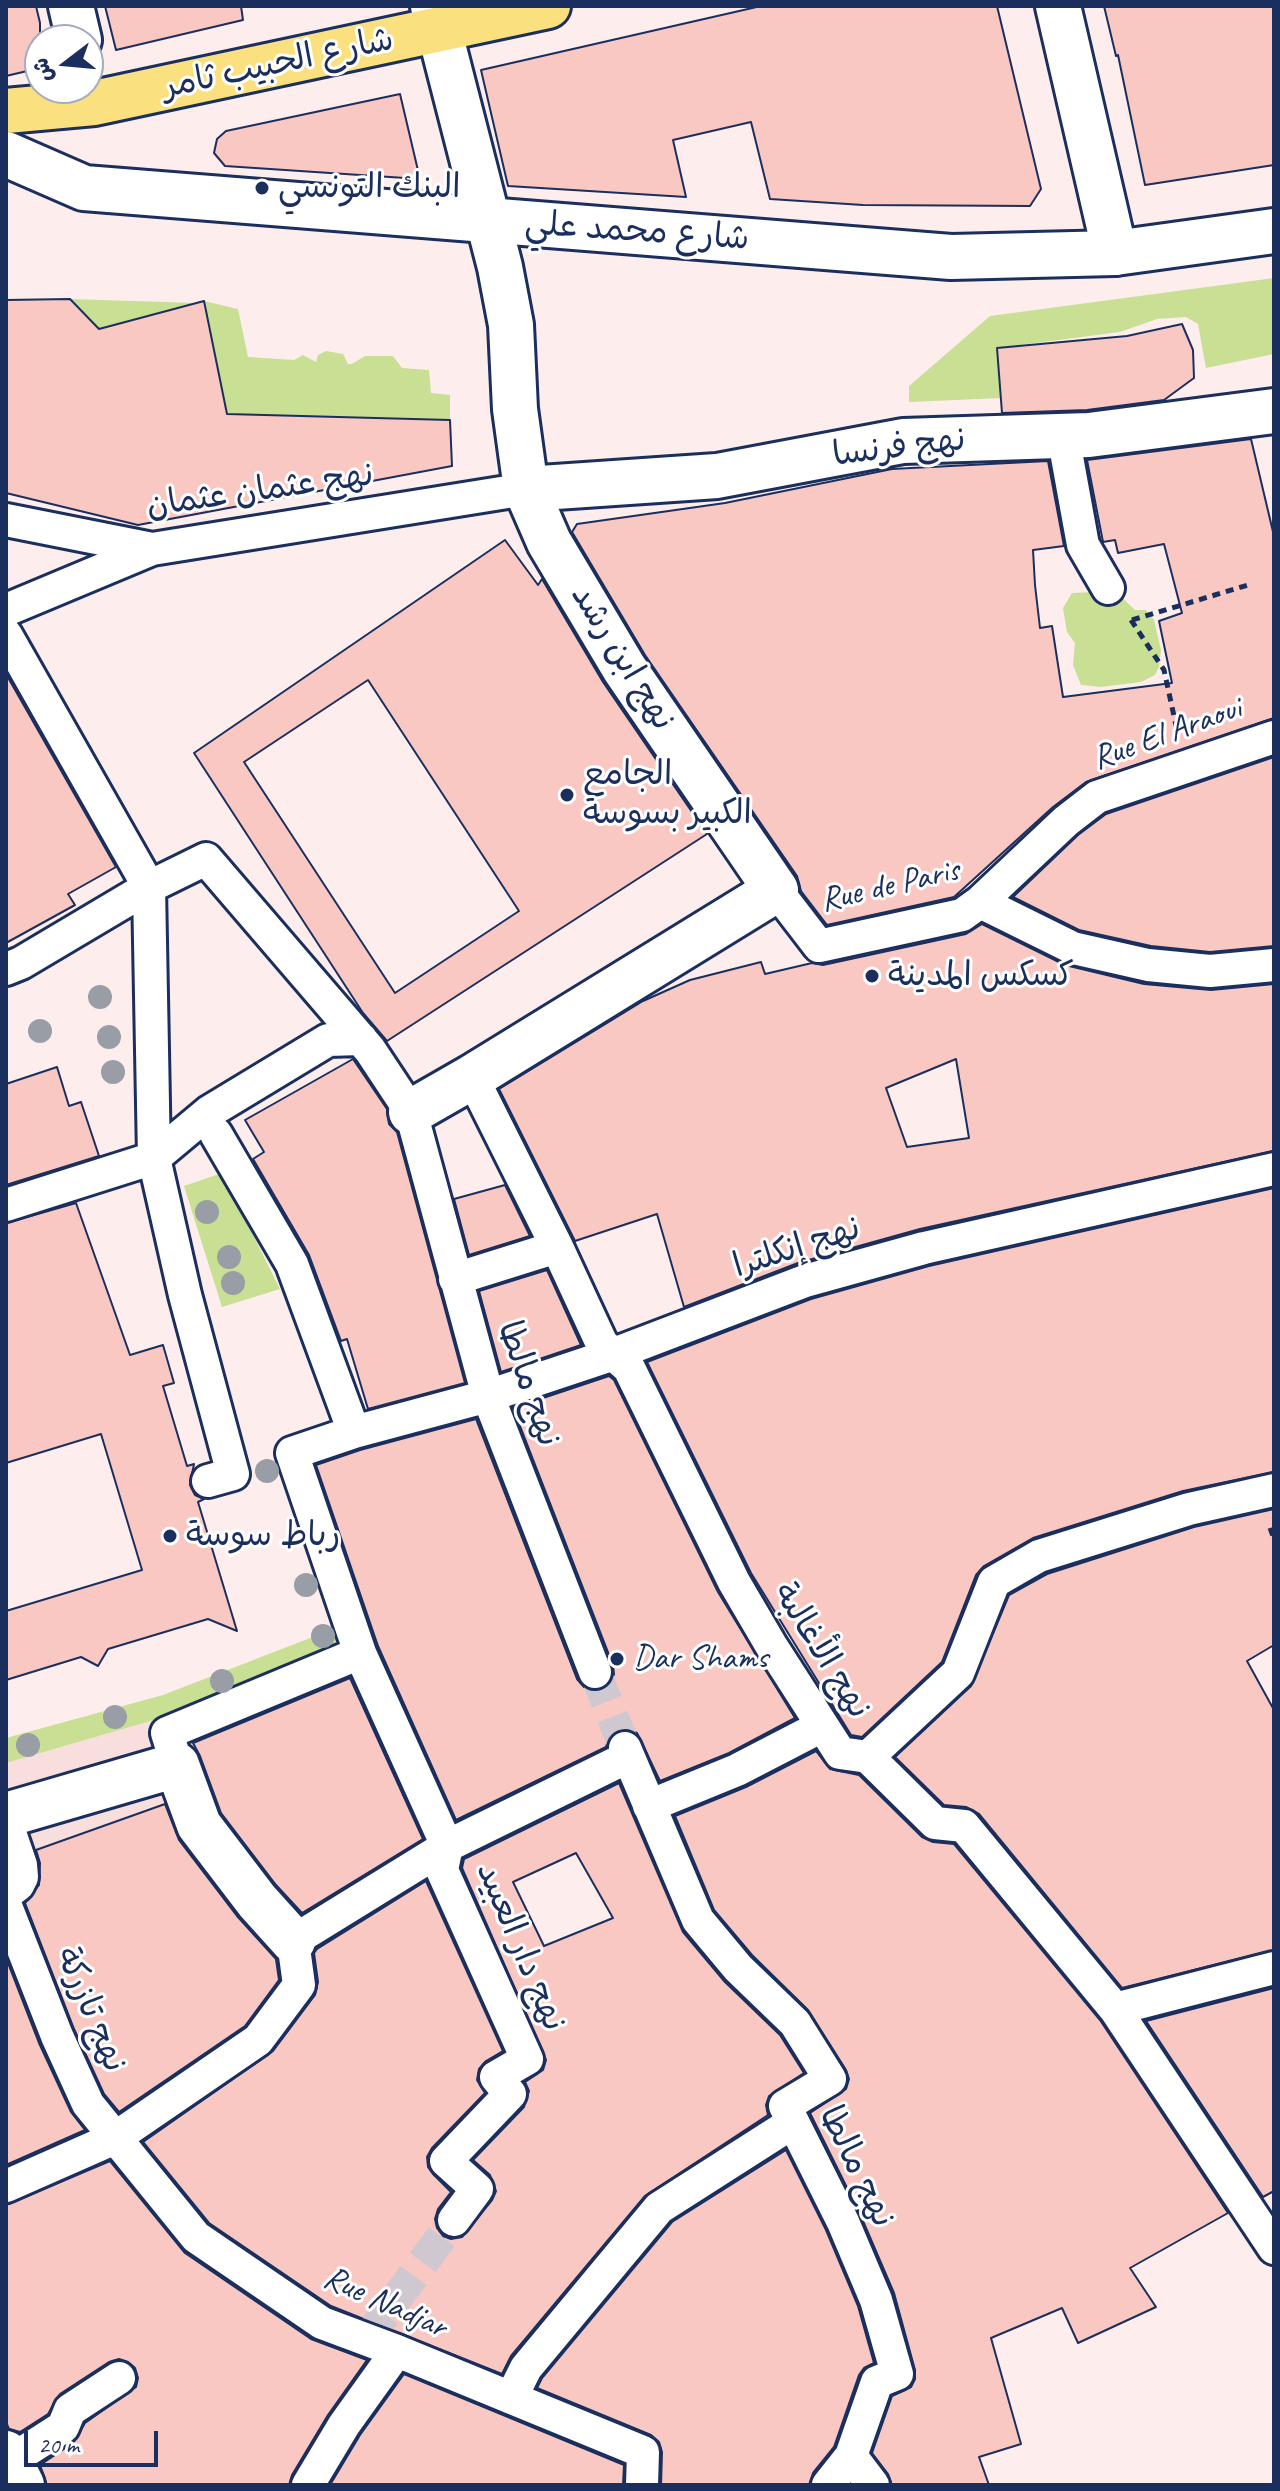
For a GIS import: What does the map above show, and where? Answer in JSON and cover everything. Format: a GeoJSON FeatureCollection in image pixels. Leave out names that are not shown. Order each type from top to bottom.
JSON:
{"type":"FeatureCollection","features":[{"type":"Feature","properties":{"kind":"main road","name":"شارع الحبيب ثامر"},"geometry":{"type":"LineString","coordinates":[[104,87],[436,18],[548,6]]}},
{"type":"Feature","properties":{"kind":"main road","name":"شارع الحبيب ثامر"},"geometry":{"type":"LineString","coordinates":[[6,111],[34,104]]}},
{"type":"Feature","properties":{"kind":"street"},"geometry":{"type":"LineString","coordinates":[[1058,6],[1115,253]]}},
{"type":"Feature","properties":{"kind":"street","name":"نهج ابن رشد"},"geometry":{"type":"LineString","coordinates":[[436,18],[500,267],[511,325],[515,409],[526,489],[549,542],[624,668],[776,890]]}},
{"type":"Feature","properties":{"kind":"street","name":"شارع محمد علي"},"geometry":{"type":"LineString","coordinates":[[6,154],[84,188],[951,257],[1115,253],[1274,231]]}},
{"type":"Feature","properties":{"kind":"street","name":"نهج فرنسا"},"geometry":{"type":"LineString","coordinates":[[526,489],[717,476],[903,441],[1089,435],[1274,411]]}},
{"type":"Feature","properties":{"kind":"street"},"geometry":{"type":"LineString","coordinates":[[1063,435],[1083,545],[1108,588]]}},
{"type":"Feature","properties":{"kind":"street","name":"نهج عثمان عثمان"},"geometry":{"type":"LineString","coordinates":[[6,520],[152,549],[526,489]]}},
{"type":"Feature","properties":{"kind":"street"},"geometry":{"type":"LineString","coordinates":[[6,610],[152,549]]}},
{"type":"Feature","properties":{"kind":"street"},"geometry":{"type":"LineString","coordinates":[[6,635],[149,887],[154,1158],[185,1295],[233,1474],[208,1481]]}},
{"type":"Feature","properties":{"kind":"street","name":"Rue El Araoui"},"geometry":{"type":"LineString","coordinates":[[980,902],[1066,821],[1097,797],[1274,737]]}},
{"type":"Feature","properties":{"kind":"street","name":"نهج مالطا"},"geometry":{"type":"LineString","coordinates":[[149,887],[206,859],[361,1039],[411,1112],[488,1396],[595,1672]]}},
{"type":"Feature","properties":{"kind":"street"},"geometry":{"type":"LineString","coordinates":[[6,969],[149,887]]}},
{"type":"Feature","properties":{"kind":"street"},"geometry":{"type":"LineString","coordinates":[[411,1112],[776,890]]}},
{"type":"Feature","properties":{"kind":"street","name":"Rue de Paris"},"geometry":{"type":"LineString","coordinates":[[776,890],[819,946],[962,915],[980,902],[1073,948],[1148,965],[1210,971],[1274,965]]}},
{"type":"Feature","properties":{"kind":"street"},"geometry":{"type":"LineString","coordinates":[[6,1205],[154,1158],[209,1112],[328,1040],[361,1039]]}},
{"type":"Feature","properties":{"kind":"street","name":"نهج الأغالبة"},"geometry":{"type":"LineString","coordinates":[[472,1077],[602,1344],[629,1368],[734,1582],[840,1753],[868,1757],[935,1823],[964,1826],[1115,2009],[1274,2248]]}},
{"type":"Feature","properties":{"kind":"street"},"geometry":{"type":"LineString","coordinates":[[216,1134],[292,1264],[354,1432]]}},
{"type":"Feature","properties":{"kind":"street","name":"نهج إنكلترا"},"geometry":{"type":"LineString","coordinates":[[354,1432],[488,1396],[614,1354],[805,1281],[924,1248],[1274,1169]]}},
{"type":"Feature","properties":{"kind":"street"},"geometry":{"type":"LineString","coordinates":[[455,1279],[557,1247]]}},
{"type":"Feature","properties":{"kind":"street","name":"نهج دار العبيد"},"geometry":{"type":"LineString","coordinates":[[354,1432],[292,1453],[360,1653],[447,1846],[442,1870],[527,2059],[496,2077],[510,2094],[446,2161],[477,2189],[454,2220]]}},
{"type":"Feature","properties":{"kind":"street"},"geometry":{"type":"LineString","coordinates":[[868,1757],[958,1673],[994,1582],[1039,1556],[1189,1509],[1274,1490]]}},
{"type":"Feature","properties":{"kind":"street"},"geometry":{"type":"LineString","coordinates":[[6,2186],[115,2138],[258,2040],[299,1985],[293,1941],[257,1901],[199,1825],[167,1733],[360,1653]]}},
{"type":"Feature","properties":{"kind":"street"},"geometry":{"type":"LineString","coordinates":[[649,1806],[737,1770],[822,1726]]}},
{"type":"Feature","properties":{"kind":"street","name":"نهج مالطا"},"geometry":{"type":"LineString","coordinates":[[447,1846],[626,1752],[698,1920],[738,1968],[795,2023],[830,2079],[785,2106],[843,2222],[876,2300],[897,2374],[877,2382],[851,2456]]}},
{"type":"Feature","properties":{"kind":"street"},"geometry":{"type":"LineString","coordinates":[[6,1815],[177,1765]]}},
{"type":"Feature","properties":{"kind":"street"},"geometry":{"type":"LineString","coordinates":[[6,1821],[22,1877],[18,1885],[6,1894]]}},
{"type":"Feature","properties":{"kind":"street"},"geometry":{"type":"LineString","coordinates":[[293,1941],[447,1846]]}},
{"type":"Feature","properties":{"kind":"street","name":"نهج تازركة"},"geometry":{"type":"LineString","coordinates":[[6,1906],[57,2036],[88,2104],[115,2138]]}},
{"type":"Feature","properties":{"kind":"street"},"geometry":{"type":"LineString","coordinates":[[1115,2009],[1274,1968]]}},
{"type":"Feature","properties":{"kind":"street"},"geometry":{"type":"LineString","coordinates":[[511,2398],[526,2368],[659,2208],[792,2123]]}},
{"type":"Feature","properties":{"kind":"street","name":"Rue Nadjar"},"geometry":{"type":"LineString","coordinates":[[115,2138],[196,2237],[322,2323],[643,2452],[642,2485]]}},
{"type":"Feature","properties":{"kind":"street"},"geometry":{"type":"LineString","coordinates":[[308,2485],[344,2425],[397,2351]]}},
{"type":"Feature","properties":{"kind":"street"},"geometry":{"type":"LineString","coordinates":[[13,2466],[63,2427],[70,2410],[119,2378]]}},
{"type":"Feature","properties":{"kind":"street"},"geometry":{"type":"LineString","coordinates":[[828,2485],[851,2456],[873,2485]]}},
{"type":"Feature","properties":{"kind":"path"},"geometry":{"type":"LineString","coordinates":[[1131,620],[1248,585]]}},
{"type":"Feature","properties":{"kind":"path"},"geometry":{"type":"LineString","coordinates":[[1108,588],[1164,670],[1184,766]]}},
{"type":"Feature","properties":{"kind":"shaded area"},"geometry":{"type":"Polygon","coordinates":[[[341,1645],[357,1674],[191,1738],[209,1788],[28,1854],[6,1858],[6,1763],[171,1715],[341,1645]]]}},
{"type":"Feature","properties":{"kind":"green space"},"geometry":{"type":"Polygon","coordinates":[[[1274,278],[1274,354],[1206,368],[1198,324],[1186,317],[1157,319],[1120,332],[997,348],[1002,398],[909,402],[909,386],[990,316],[1274,278]]]}},
{"type":"Feature","properties":{"kind":"green space"},"geometry":{"type":"Polygon","coordinates":[[[70,299],[197,303],[85,333],[79,308],[70,299]]]}},
{"type":"Feature","properties":{"kind":"green space"},"geometry":{"type":"Polygon","coordinates":[[[204,301],[238,309],[248,357],[294,360],[303,355],[316,362],[318,355],[326,351],[343,354],[348,364],[365,356],[393,356],[402,368],[429,370],[431,393],[450,395],[450,420],[227,414],[204,301]]]}},
{"type":"Feature","properties":{"kind":"green space"},"geometry":{"type":"Polygon","coordinates":[[[1115,591],[1135,610],[1146,610],[1154,620],[1161,650],[1159,667],[1155,675],[1141,682],[1101,687],[1081,685],[1073,665],[1075,643],[1067,632],[1063,608],[1072,593],[1115,591]]]}},
{"type":"Feature","properties":{"kind":"green space"},"geometry":{"type":"Polygon","coordinates":[[[222,1173],[280,1289],[222,1307],[184,1186],[222,1173]]]}},
{"type":"Feature","properties":{"kind":"green space"},"geometry":{"type":"Polygon","coordinates":[[[336,1628],[341,1645],[171,1715],[6,1763],[6,1738],[163,1695],[336,1628]]]}},
{"type":"Feature","properties":{"kind":"building"},"geometry":{"type":"Polygon","coordinates":[[[6,6],[36,6],[40,24],[24,24],[24,72],[6,76],[6,6]]]}},
{"type":"Feature","properties":{"kind":"building"},"geometry":{"type":"Polygon","coordinates":[[[105,6],[241,6],[243,20],[116,50],[105,6]]]}},
{"type":"Feature","properties":{"kind":"building"},"geometry":{"type":"Polygon","coordinates":[[[761,6],[997,6],[1041,189],[1030,206],[863,205],[770,199],[751,122],[673,140],[686,197],[508,186],[481,70],[761,6]]]}},
{"type":"Feature","properties":{"kind":"building"},"geometry":{"type":"Polygon","coordinates":[[[1104,6],[1274,6],[1274,165],[1145,185],[1118,55],[1104,6]]]}},
{"type":"Feature","properties":{"kind":"building"},"geometry":{"type":"Polygon","coordinates":[[[400,94],[420,179],[225,166],[214,153],[217,139],[226,131],[400,94]]]}},
{"type":"Feature","properties":{"kind":"building"},"geometry":{"type":"Polygon","coordinates":[[[70,299],[99,329],[204,301],[227,414],[450,420],[452,466],[138,525],[6,493],[6,300],[70,299]]]}},
{"type":"Feature","properties":{"kind":"building"},"geometry":{"type":"Polygon","coordinates":[[[1182,324],[1193,350],[1194,378],[1164,400],[1087,410],[1002,413],[997,348],[1127,336],[1182,324]]]}},
{"type":"Feature","properties":{"kind":"building"},"geometry":{"type":"Polygon","coordinates":[[[1251,439],[1274,536],[1274,718],[1086,782],[1053,807],[954,897],[827,925],[801,891],[797,876],[645,655],[572,532],[577,524],[725,503],[892,469],[1048,461],[1064,546],[1033,550],[1035,585],[1040,628],[1052,626],[1063,697],[1172,683],[1159,621],[1182,613],[1164,544],[1118,553],[1115,540],[1103,542],[1087,460],[1251,439]]]}},
{"type":"Feature","properties":{"kind":"building","name":"الجامع الكبير بسوسة"},"geometry":{"type":"Polygon","coordinates":[[[505,540],[538,585],[542,579],[603,682],[707,834],[387,1041],[363,1013],[194,753],[505,540]],[[368,680],[244,762],[395,993],[519,911],[368,680]]]}},
{"type":"Feature","properties":{"kind":"building"},"geometry":{"type":"Polygon","coordinates":[[[6,674],[116,867],[68,894],[75,905],[6,943],[6,674]]]}},
{"type":"Feature","properties":{"kind":"building"},"geometry":{"type":"Polygon","coordinates":[[[1274,757],[1274,946],[1210,952],[1151,946],[1079,930],[1013,897],[1078,835],[1106,814],[1274,757]]]}},
{"type":"Feature","properties":{"kind":"building"},"geometry":{"type":"Polygon","coordinates":[[[982,924],[1065,965],[1144,984],[1211,990],[1274,984],[1274,1151],[920,1229],[798,1263],[684,1307],[657,1214],[575,1241],[499,1089],[643,1001],[690,980],[761,962],[765,974],[812,963],[823,965],[966,934],[982,924]],[[956,1059],[886,1088],[907,1147],[969,1138],[956,1059]]]}},
{"type":"Feature","properties":{"kind":"building"},"geometry":{"type":"Polygon","coordinates":[[[353,1059],[387,1109],[389,1124],[397,1132],[465,1383],[368,1409],[347,1339],[341,1341],[309,1255],[253,1159],[264,1152],[245,1120],[353,1059]]]}},
{"type":"Feature","properties":{"kind":"building"},"geometry":{"type":"Polygon","coordinates":[[[57,1067],[69,1106],[81,1102],[99,1156],[6,1185],[6,1084],[57,1067]]]}},
{"type":"Feature","properties":{"kind":"building"},"geometry":{"type":"Polygon","coordinates":[[[505,1185],[530,1236],[469,1255],[454,1199],[505,1185]]]}},
{"type":"Feature","properties":{"kind":"building"},"geometry":{"type":"Polygon","coordinates":[[[1274,1188],[1274,1472],[1183,1491],[1033,1538],[984,1566],[976,1575],[942,1662],[862,1737],[851,1735],[751,1573],[647,1362],[811,1299],[929,1266],[1274,1188]]]}},
{"type":"Feature","properties":{"kind":"building","name":"رباط سوسة"},"geometry":{"type":"Polygon","coordinates":[[[76,1203],[130,1355],[163,1345],[174,1383],[163,1386],[187,1466],[194,1464],[190,1485],[195,1495],[204,1499],[198,1502],[237,1631],[208,1619],[108,1649],[98,1666],[81,1657],[6,1680],[6,1611],[142,1570],[101,1434],[6,1463],[6,1223],[76,1203]]]}},
{"type":"Feature","properties":{"kind":"building"},"geometry":{"type":"Polygon","coordinates":[[[547,1270],[581,1345],[501,1372],[479,1291],[547,1270]]]}},
{"type":"Feature","properties":{"kind":"building"},"geometry":{"type":"Polygon","coordinates":[[[609,1376],[614,1380],[718,1592],[795,1718],[729,1753],[660,1781],[637,1733],[628,1729],[618,1730],[609,1737],[606,1747],[456,1820],[378,1646],[316,1465],[476,1419],[577,1679],[584,1687],[601,1690],[610,1683],[614,1674],[613,1665],[513,1408],[609,1376]]]}},
{"type":"Feature","properties":{"kind":"building"},"geometry":{"type":"Polygon","coordinates":[[[1274,1509],[1274,1645],[1247,1661],[1274,1710],[1274,1950],[1122,1988],[979,1814],[966,1807],[944,1805],[895,1757],[971,1686],[1009,1595],[1047,1574],[1194,1527],[1274,1509]]]}},
{"type":"Feature","properties":{"kind":"building"},"geometry":{"type":"Polygon","coordinates":[[[350,1678],[423,1839],[302,1913],[276,1885],[221,1813],[193,1743],[350,1678]]]}},
{"type":"Feature","properties":{"kind":"building"},"geometry":{"type":"Polygon","coordinates":[[[816,1751],[830,1769],[859,1775],[922,1837],[933,1842],[954,1844],[1100,2020],[1228,2213],[1130,2268],[1156,2307],[1078,2343],[1062,2308],[991,2338],[1021,2444],[979,2457],[989,2485],[892,2485],[888,2474],[872,2453],[892,2396],[911,2387],[915,2370],[894,2293],[860,2214],[810,2113],[846,2089],[849,2079],[808,2010],[752,1955],[714,1910],[675,1816],[746,1787],[816,1751]]]}},
{"type":"Feature","properties":{"kind":"building"},"geometry":{"type":"Polygon","coordinates":[[[619,1783],[683,1932],[725,1982],[780,2035],[804,2073],[769,2096],[766,2105],[768,2115],[645,2196],[511,2356],[502,2374],[331,2306],[209,2223],[143,2142],[273,2051],[315,1995],[318,1982],[314,1953],[317,1949],[426,1881],[503,2051],[479,2069],[477,2080],[485,2093],[427,2157],[428,2167],[451,2192],[438,2209],[435,2219],[437,2228],[443,2236],[451,2239],[462,2237],[496,2191],[490,2175],[473,2160],[524,2107],[529,2091],[525,2082],[543,2070],[546,2060],[462,1868],[464,1859],[619,1783]],[[576,1853],[513,1882],[544,1946],[613,1918],[576,1853]]]}},
{"type":"Feature","properties":{"kind":"building"},"geometry":{"type":"Polygon","coordinates":[[[165,1804],[179,1840],[237,1916],[276,1959],[279,1980],[245,2026],[119,2112],[104,2094],[74,2029],[25,1903],[39,1885],[40,1863],[36,1850],[165,1804]]]}},
{"type":"Feature","properties":{"kind":"building"},"geometry":{"type":"Polygon","coordinates":[[[6,1958],[39,2043],[71,2112],[85,2130],[6,2165],[6,1958]]]}},
{"type":"Feature","properties":{"kind":"building"},"geometry":{"type":"Polygon","coordinates":[[[1274,1988],[1274,2191],[1263,2197],[1146,2021],[1274,1988]]]}},
{"type":"Feature","properties":{"kind":"building"},"geometry":{"type":"Polygon","coordinates":[[[786,2150],[826,2230],[858,2306],[874,2363],[859,2375],[834,2447],[813,2473],[809,2485],[661,2485],[662,2452],[659,2442],[651,2435],[537,2388],[542,2378],[672,2222],[786,2150]]]}},
{"type":"Feature","properties":{"kind":"building"},"geometry":{"type":"Polygon","coordinates":[[[110,2161],[185,2253],[311,2339],[367,2360],[328,2415],[289,2485],[47,2485],[40,2465],[73,2443],[85,2423],[136,2387],[138,2378],[135,2368],[119,2359],[109,2362],[60,2394],[48,2414],[20,2432],[9,2429],[6,2422],[6,2205],[110,2161]]]}},
{"type":"Feature","properties":{"kind":"building"},"geometry":{"type":"Polygon","coordinates":[[[404,2374],[624,2465],[623,2485],[330,2485],[360,2435],[404,2374]]]}},
{"type":"Feature","properties":{"kind":"tunnel"},"geometry":{"type":"LineString","coordinates":[[595,1672],[625,1748]]}},
{"type":"Feature","properties":{"kind":"tunnel"},"geometry":{"type":"LineString","coordinates":[[366,2340],[454,2220]]}},
{"type":"Feature","properties":{"kind":"place","name":"البنك التونسي"},"geometry":{"type":"Point","coordinates":[262,188]}},
{"type":"Feature","properties":{"kind":"place","name":"الجامع الكبير بسوسة"},"geometry":{"type":"Point","coordinates":[567,795]}},
{"type":"Feature","properties":{"kind":"place","name":"كسكس المدينة"},"geometry":{"type":"Point","coordinates":[872,976]}},
{"type":"Feature","properties":{"kind":"place","name":"رباط سوسة"},"geometry":{"type":"Point","coordinates":[170,1536]}},
{"type":"Feature","properties":{"kind":"place","name":"Dar Shams"},"geometry":{"type":"Point","coordinates":[617,1659]}}]}
